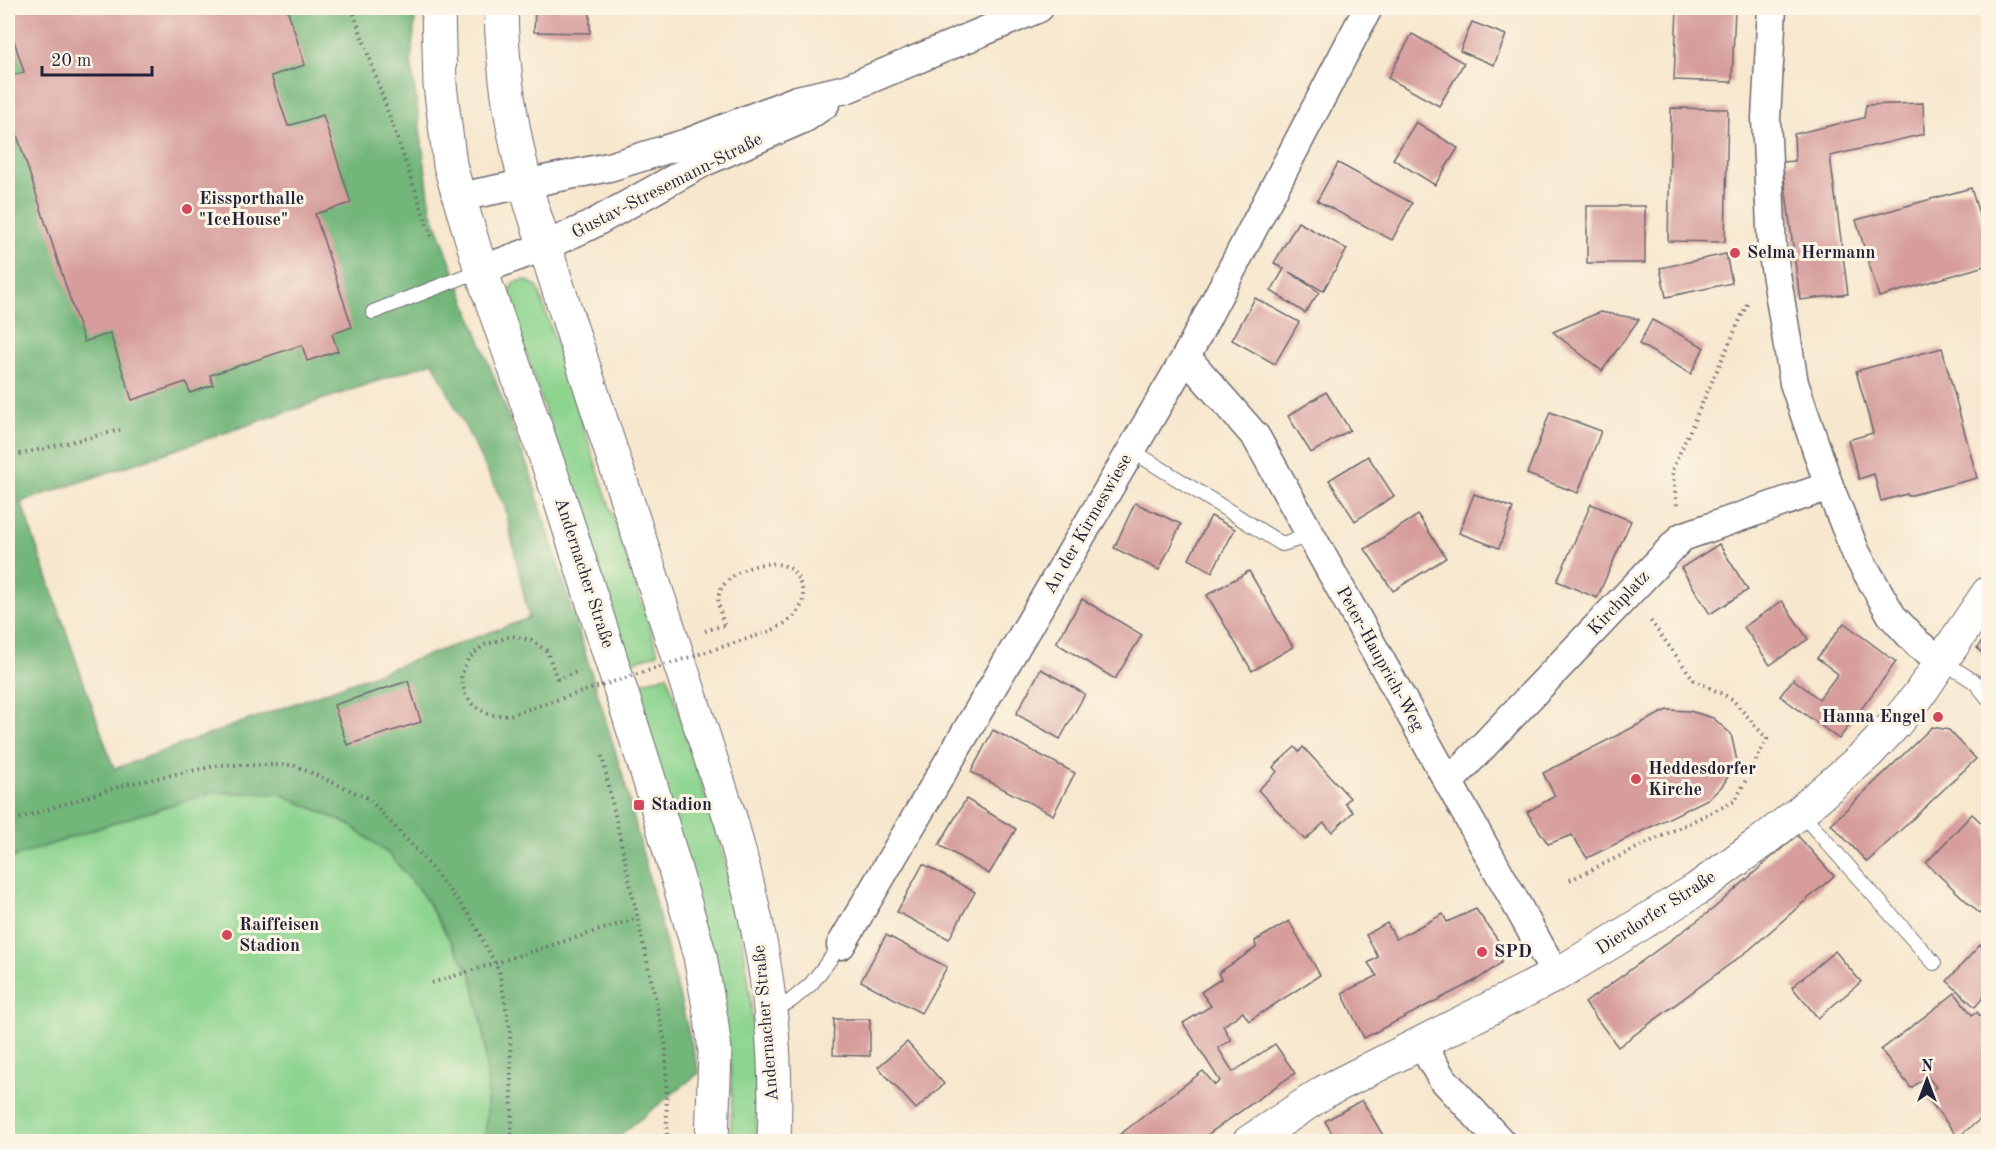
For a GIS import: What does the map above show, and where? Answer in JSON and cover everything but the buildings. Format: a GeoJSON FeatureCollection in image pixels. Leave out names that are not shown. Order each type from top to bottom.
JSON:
{"type":"FeatureCollection","features":[{"type":"Feature","properties":{"kind":"street","name":"Andernacher Straße"},"geometry":{"type":"LineString","coordinates":[[438,8],[441,95],[450,165],[481,270],[578,554],[650,782],[700,956],[715,1051],[712,1142]]}},
{"type":"Feature","properties":{"kind":"street","name":"Andernacher Straße"},"geometry":{"type":"LineString","coordinates":[[501,8],[508,106],[525,184],[543,247],[732,824],[758,932],[769,1013],[773,1055],[774,1142]]}},
{"type":"Feature","properties":{"kind":"street","name":"Gustav-Stresemann-Straße"},"geometry":{"type":"LineString","coordinates":[[459,197],[609,167],[687,143],[797,100],[846,89],[1039,8]]}},
{"type":"Feature","properties":{"kind":"street","name":"An der Kirmeswiese"},"geometry":{"type":"LineString","coordinates":[[841,945],[1186,357],[1368,8]]}},
{"type":"Feature","properties":{"kind":"street"},"geometry":{"type":"LineString","coordinates":[[1772,8],[1766,118],[1772,249],[1794,384],[1829,486],[1856,553],[1892,616],[1918,644],[1942,661]]}},
{"type":"Feature","properties":{"kind":"street","name":"Gustav-Stresemann-Straße"},"geometry":{"type":"LineString","coordinates":[[481,270],[543,247],[590,226],[704,162],[805,118],[846,89]]}},
{"type":"Feature","properties":{"kind":"street","name":"Peter-Hauprich-Weg"},"geometry":{"type":"LineString","coordinates":[[1186,357],[1256,437],[1556,975]]}},
{"type":"Feature","properties":{"kind":"street","name":"Kirchplatz"},"geometry":{"type":"LineString","coordinates":[[1449,782],[1682,537],[1829,486]]}},
{"type":"Feature","properties":{"kind":"street","name":"Dierdorfer Straße"},"geometry":{"type":"LineString","coordinates":[[1250,1142],[1324,1092],[1556,975],[1697,889],[1800,812],[1868,753],[1918,696],[1989,593]]}},
{"type":"Feature","properties":{"kind":"street"},"geometry":{"type":"LineString","coordinates":[[1421,1042],[1441,1077],[1501,1142]]}},
{"type":"Feature","properties":{"kind":"lane"},"geometry":{"type":"LineString","coordinates":[[374,312],[481,270]]}},
{"type":"Feature","properties":{"kind":"lane"},"geometry":{"type":"LineString","coordinates":[[1131,450],[1282,544],[1311,535]]}},
{"type":"Feature","properties":{"kind":"lane"},"geometry":{"type":"LineString","coordinates":[[1942,661],[1975,682],[1989,698]]}},
{"type":"Feature","properties":{"kind":"lane"},"geometry":{"type":"LineString","coordinates":[[1800,812],[1934,963]]}},
{"type":"Feature","properties":{"kind":"lane","name":"An der Kirmeswiese"},"geometry":{"type":"LineString","coordinates":[[769,1013],[792,1000],[811,984],[841,945]]}},
{"type":"Feature","properties":{"kind":"path"},"geometry":{"type":"LineString","coordinates":[[352,8],[447,284]]}},
{"type":"Feature","properties":{"kind":"path"},"geometry":{"type":"LineString","coordinates":[[1682,537],[1672,470],[1748,302]]}},
{"type":"Feature","properties":{"kind":"path"},"geometry":{"type":"LineString","coordinates":[[8,457],[120,430]]}},
{"type":"Feature","properties":{"kind":"path"},"geometry":{"type":"LineString","coordinates":[[583,670],[557,679],[547,651],[531,640],[512,636],[484,645],[468,659],[461,676],[465,694],[473,705],[490,715],[510,715],[788,624],[799,610],[804,594],[799,578],[789,568],[777,564],[754,566],[733,576],[720,590],[718,607],[724,625]]}},
{"type":"Feature","properties":{"kind":"path"},"geometry":{"type":"LineString","coordinates":[[1570,880],[1735,801],[1767,739],[1732,699],[1694,680],[1630,592]]}},
{"type":"Feature","properties":{"kind":"path"},"geometry":{"type":"LineString","coordinates":[[585,682],[588,693]]}},
{"type":"Feature","properties":{"kind":"path"},"geometry":{"type":"LineString","coordinates":[[600,749],[666,1047],[667,1142]]}},
{"type":"Feature","properties":{"kind":"path"},"geometry":{"type":"LineString","coordinates":[[8,822],[124,785],[220,765],[292,765],[368,798],[421,855],[470,916],[499,971],[510,1030],[511,1142]]}},
{"type":"Feature","properties":{"kind":"path"},"geometry":{"type":"LineString","coordinates":[[432,983],[638,918]]}},
{"type":"Feature","properties":{"kind":"green space"},"geometry":{"type":"Polygon","coordinates":[[[8,8],[416,8],[411,62],[431,210],[531,476],[624,780],[699,1073],[612,1141],[485,1141],[488,1092],[484,1033],[472,976],[423,895],[390,855],[350,825],[281,794],[213,792],[8,859],[8,8]],[[433,362],[21,502],[114,769],[529,618],[505,507],[433,362]]]}},
{"type":"Feature","properties":{"kind":"green space"},"geometry":{"type":"Polygon","coordinates":[[[525,280],[537,286],[658,653],[626,664],[508,296],[513,283],[525,280]]]}},
{"type":"Feature","properties":{"kind":"green space"},"geometry":{"type":"Polygon","coordinates":[[[667,675],[715,826],[738,919],[753,1030],[756,1141],[730,1141],[732,1107],[730,1056],[632,686],[667,675]]]}},
{"type":"Feature","properties":{"kind":"green space","name":"Raiffeisen Stadion"},"geometry":{"type":"Polygon","coordinates":[[[213,792],[281,794],[350,825],[390,855],[423,895],[472,976],[484,1033],[488,1092],[485,1141],[8,1141],[8,859],[213,792]]]}},
{"type":"Feature","properties":{"kind":"place","name":"Eissporthalle \"IceHouse\""},"geometry":{"type":"Point","coordinates":[187,209]}},
{"type":"Feature","properties":{"kind":"place","name":"Selma Hermann"},"geometry":{"type":"Point","coordinates":[1735,253]}},
{"type":"Feature","properties":{"kind":"place","name":"Hanna Engel"},"geometry":{"type":"Point","coordinates":[1938,717]}},
{"type":"Feature","properties":{"kind":"place","name":"Heddesdorfer Kirche"},"geometry":{"type":"Point","coordinates":[1636,779]}},
{"type":"Feature","properties":{"kind":"place","name":"Stadion"},"geometry":{"type":"Point","coordinates":[639,805]}},
{"type":"Feature","properties":{"kind":"place","name":"Raiffeisen Stadion"},"geometry":{"type":"Point","coordinates":[227,935]}},
{"type":"Feature","properties":{"kind":"place","name":"SPD"},"geometry":{"type":"Point","coordinates":[1482,952]}}]}
